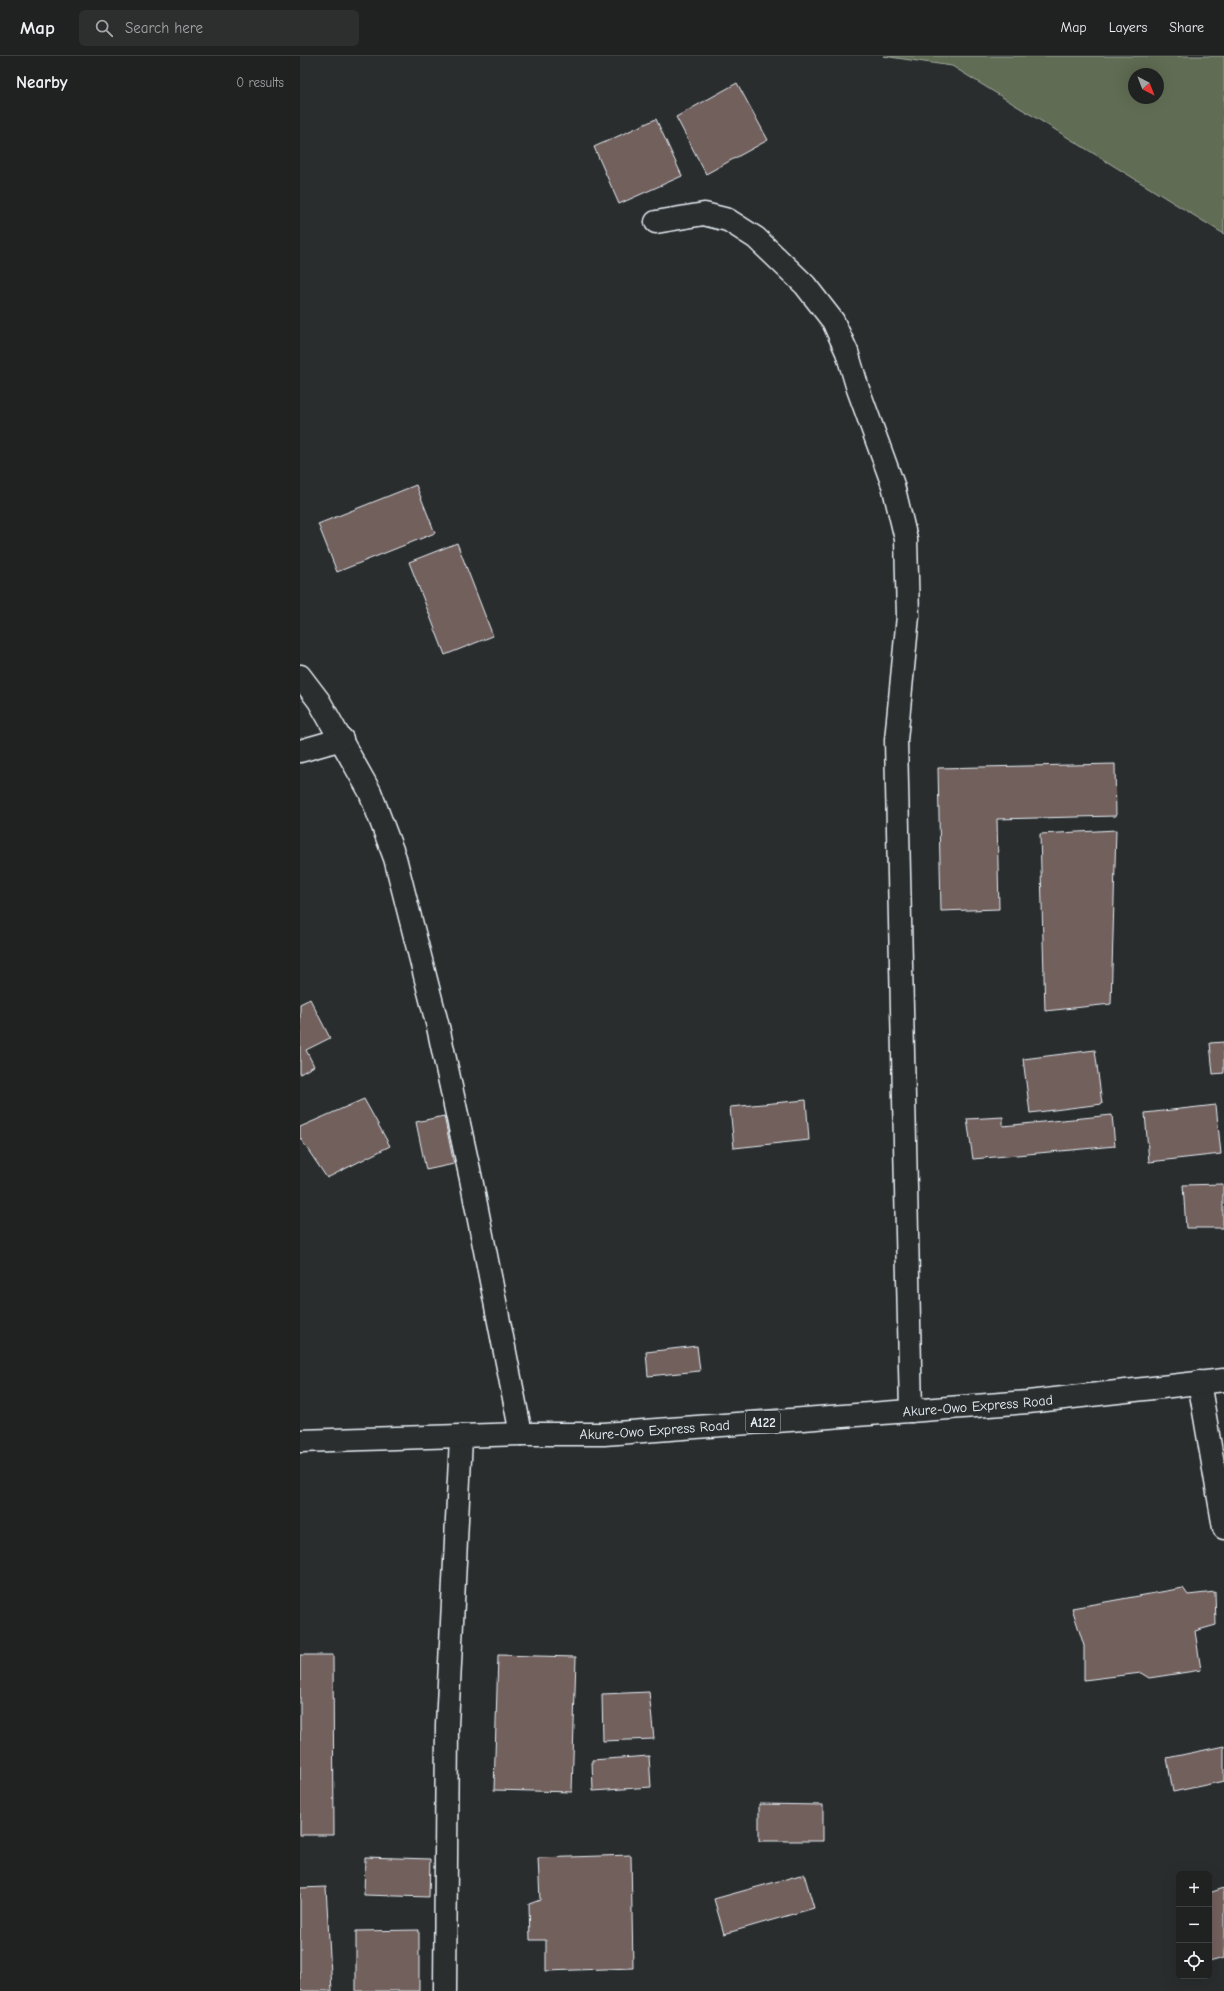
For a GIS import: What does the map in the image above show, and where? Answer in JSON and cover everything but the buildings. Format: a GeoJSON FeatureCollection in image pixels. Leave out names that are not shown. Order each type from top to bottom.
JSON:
{"type":"FeatureCollection","features":[{"type":"Feature","properties":{"kind":"main road"},"geometry":{"type":"LineString","coordinates":[[656,222],[704,214],[728,220],[756,238],[805,285],[833,321],[847,352],[858,389],[893,485],[906,539],[908,616],[896,740],[911,1411]]}},
{"type":"Feature","properties":{"kind":"main road"},"geometry":{"type":"LineString","coordinates":[[300,676],[319,701],[342,739],[370,792],[397,866],[438,1027],[471,1179],[521,1434]]}},
{"type":"Feature","properties":{"kind":"main road"},"geometry":{"type":"LineString","coordinates":[[300,751],[342,739]]}},
{"type":"Feature","properties":{"kind":"main road","name":"Akure-Owo Express Road"},"geometry":{"type":"LineString","coordinates":[[300,1441],[461,1438],[521,1434],[604,1434],[1028,1402],[1224,1380]]}},
{"type":"Feature","properties":{"kind":"main road"},"geometry":{"type":"LineString","coordinates":[[1199,1382],[1224,1528]]}},
{"type":"Feature","properties":{"kind":"main road"},"geometry":{"type":"LineString","coordinates":[[445,1991],[447,1725],[461,1438]]}},
{"type":"Feature","properties":{"kind":"green space"},"geometry":{"type":"Polygon","coordinates":[[[883,56],[1224,56],[1224,234],[952,66],[883,56]]]}}]}
